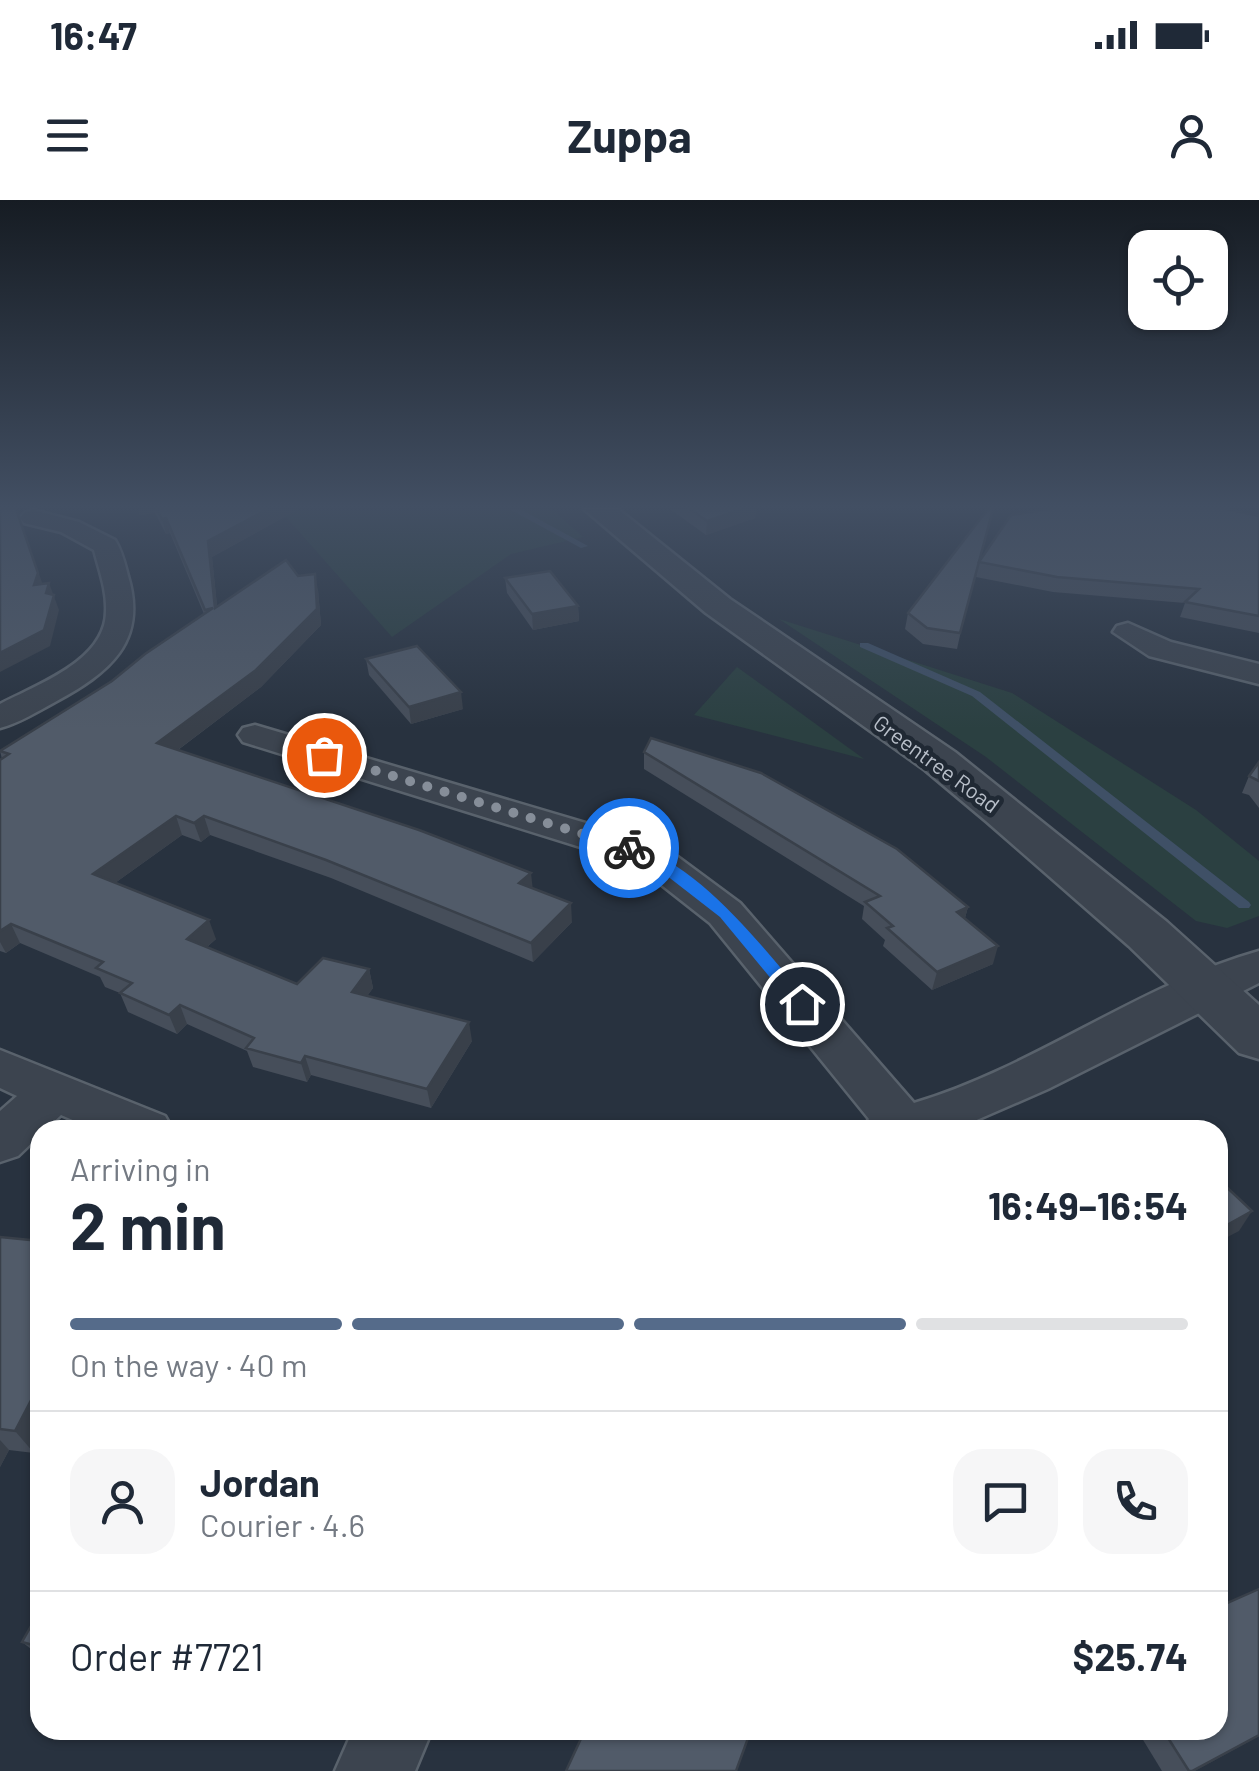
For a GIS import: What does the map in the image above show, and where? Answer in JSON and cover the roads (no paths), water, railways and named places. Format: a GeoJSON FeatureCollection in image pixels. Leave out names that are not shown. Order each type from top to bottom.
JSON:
{"type":"FeatureCollection","features":[{"type":"Feature","properties":{"kind":"street"},"geometry":{"type":"LineString","coordinates":[[0,718],[82,670],[109,646],[120,625],[112,582]]}},
{"type":"Feature","properties":{"kind":"street","name":"Greentree Road"},"geometry":{"type":"LineString","coordinates":[[689,582],[940,761],[1080,875],[1259,1038]]}},
{"type":"Feature","properties":{"kind":"street"},"geometry":{"type":"LineString","coordinates":[[1128,632],[1160,649],[1259,674]]}},
{"type":"Feature","properties":{"kind":"street"},"geometry":{"type":"LineString","coordinates":[[255,735],[649,855],[726,913],[891,1120]]}},
{"type":"Feature","properties":{"kind":"street"},"geometry":{"type":"LineString","coordinates":[[918,1120],[1067,1062],[1205,987],[1259,966]]}},
{"type":"Feature","properties":{"kind":"street"},"geometry":{"type":"LineString","coordinates":[[0,1068],[122,1120]]}},
{"type":"Feature","properties":{"kind":"street"},"geometry":{"type":"LineString","coordinates":[[0,1141],[54,1093]]}},
{"type":"Feature","properties":{"kind":"street"},"geometry":{"type":"LineString","coordinates":[[374,1771],[389,1740]]}},
{"type":"Feature","properties":{"kind":"waterway"},"geometry":{"type":"LineString","coordinates":[[864,645],[976,694],[1244,905]]}}]}
